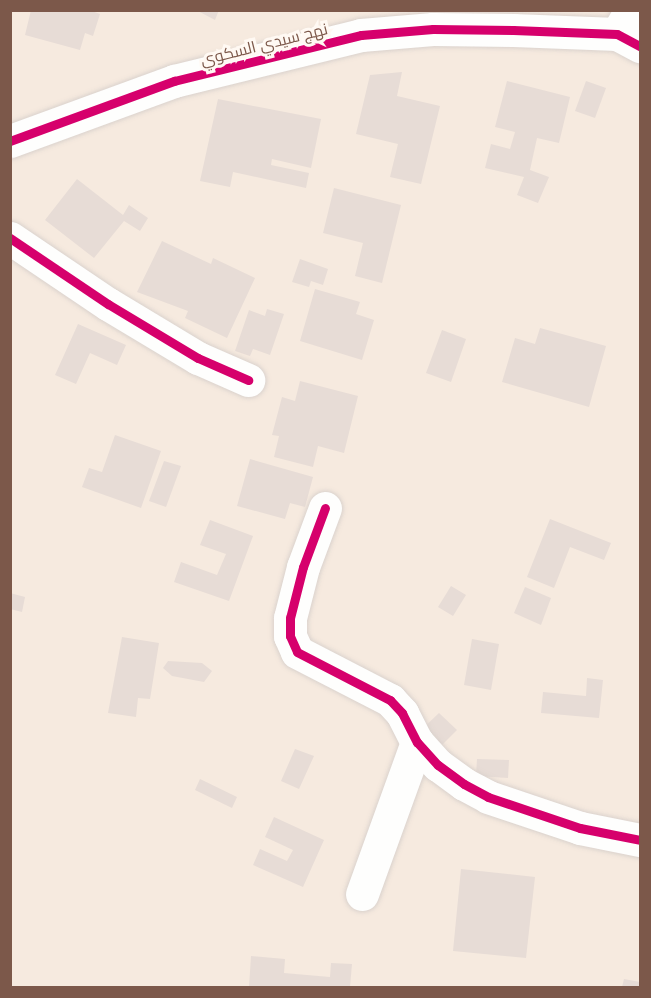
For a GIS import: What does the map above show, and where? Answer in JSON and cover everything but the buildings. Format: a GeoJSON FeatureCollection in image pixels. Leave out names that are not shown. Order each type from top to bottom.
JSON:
{"type":"FeatureCollection","features":[{"type":"Feature","properties":{"kind":"street","name":"نهج سيدي السكوي"},"geometry":{"type":"LineString","coordinates":[[10,141],[174,81],[362,35],[433,29],[630,30]]}},
{"type":"Feature","properties":{"kind":"street"},"geometry":{"type":"LineString","coordinates":[[10,238],[108,304],[198,358],[248,380]]}},
{"type":"Feature","properties":{"kind":"street"},"geometry":{"type":"LineString","coordinates":[[325,508],[303,567],[290,618],[290,636],[297,652],[390,700],[402,713],[417,742],[438,765],[488,797],[580,828],[640,840]]}},
{"type":"Feature","properties":{"kind":"street"},"geometry":{"type":"LineString","coordinates":[[362,894],[417,742]]}},
{"type":"Feature","properties":{"kind":"shaded area"},"geometry":{"type":"Polygon","coordinates":[[[11,11],[640,11],[640,987],[11,987],[11,11]]]}},
{"type":"Feature","properties":{"kind":"cycle path"},"geometry":{"type":"LineString","coordinates":[[10,141],[174,81],[361,35],[433,29],[617,34],[640,46]]}},
{"type":"Feature","properties":{"kind":"cycle path"},"geometry":{"type":"LineString","coordinates":[[10,238],[108,304],[198,358],[248,380]]}},
{"type":"Feature","properties":{"kind":"cycle path"},"geometry":{"type":"LineString","coordinates":[[325,508],[303,567],[290,618],[290,636],[297,652],[390,700],[402,713],[417,742],[438,765],[464,784],[488,797],[580,828],[640,840]]}}]}
